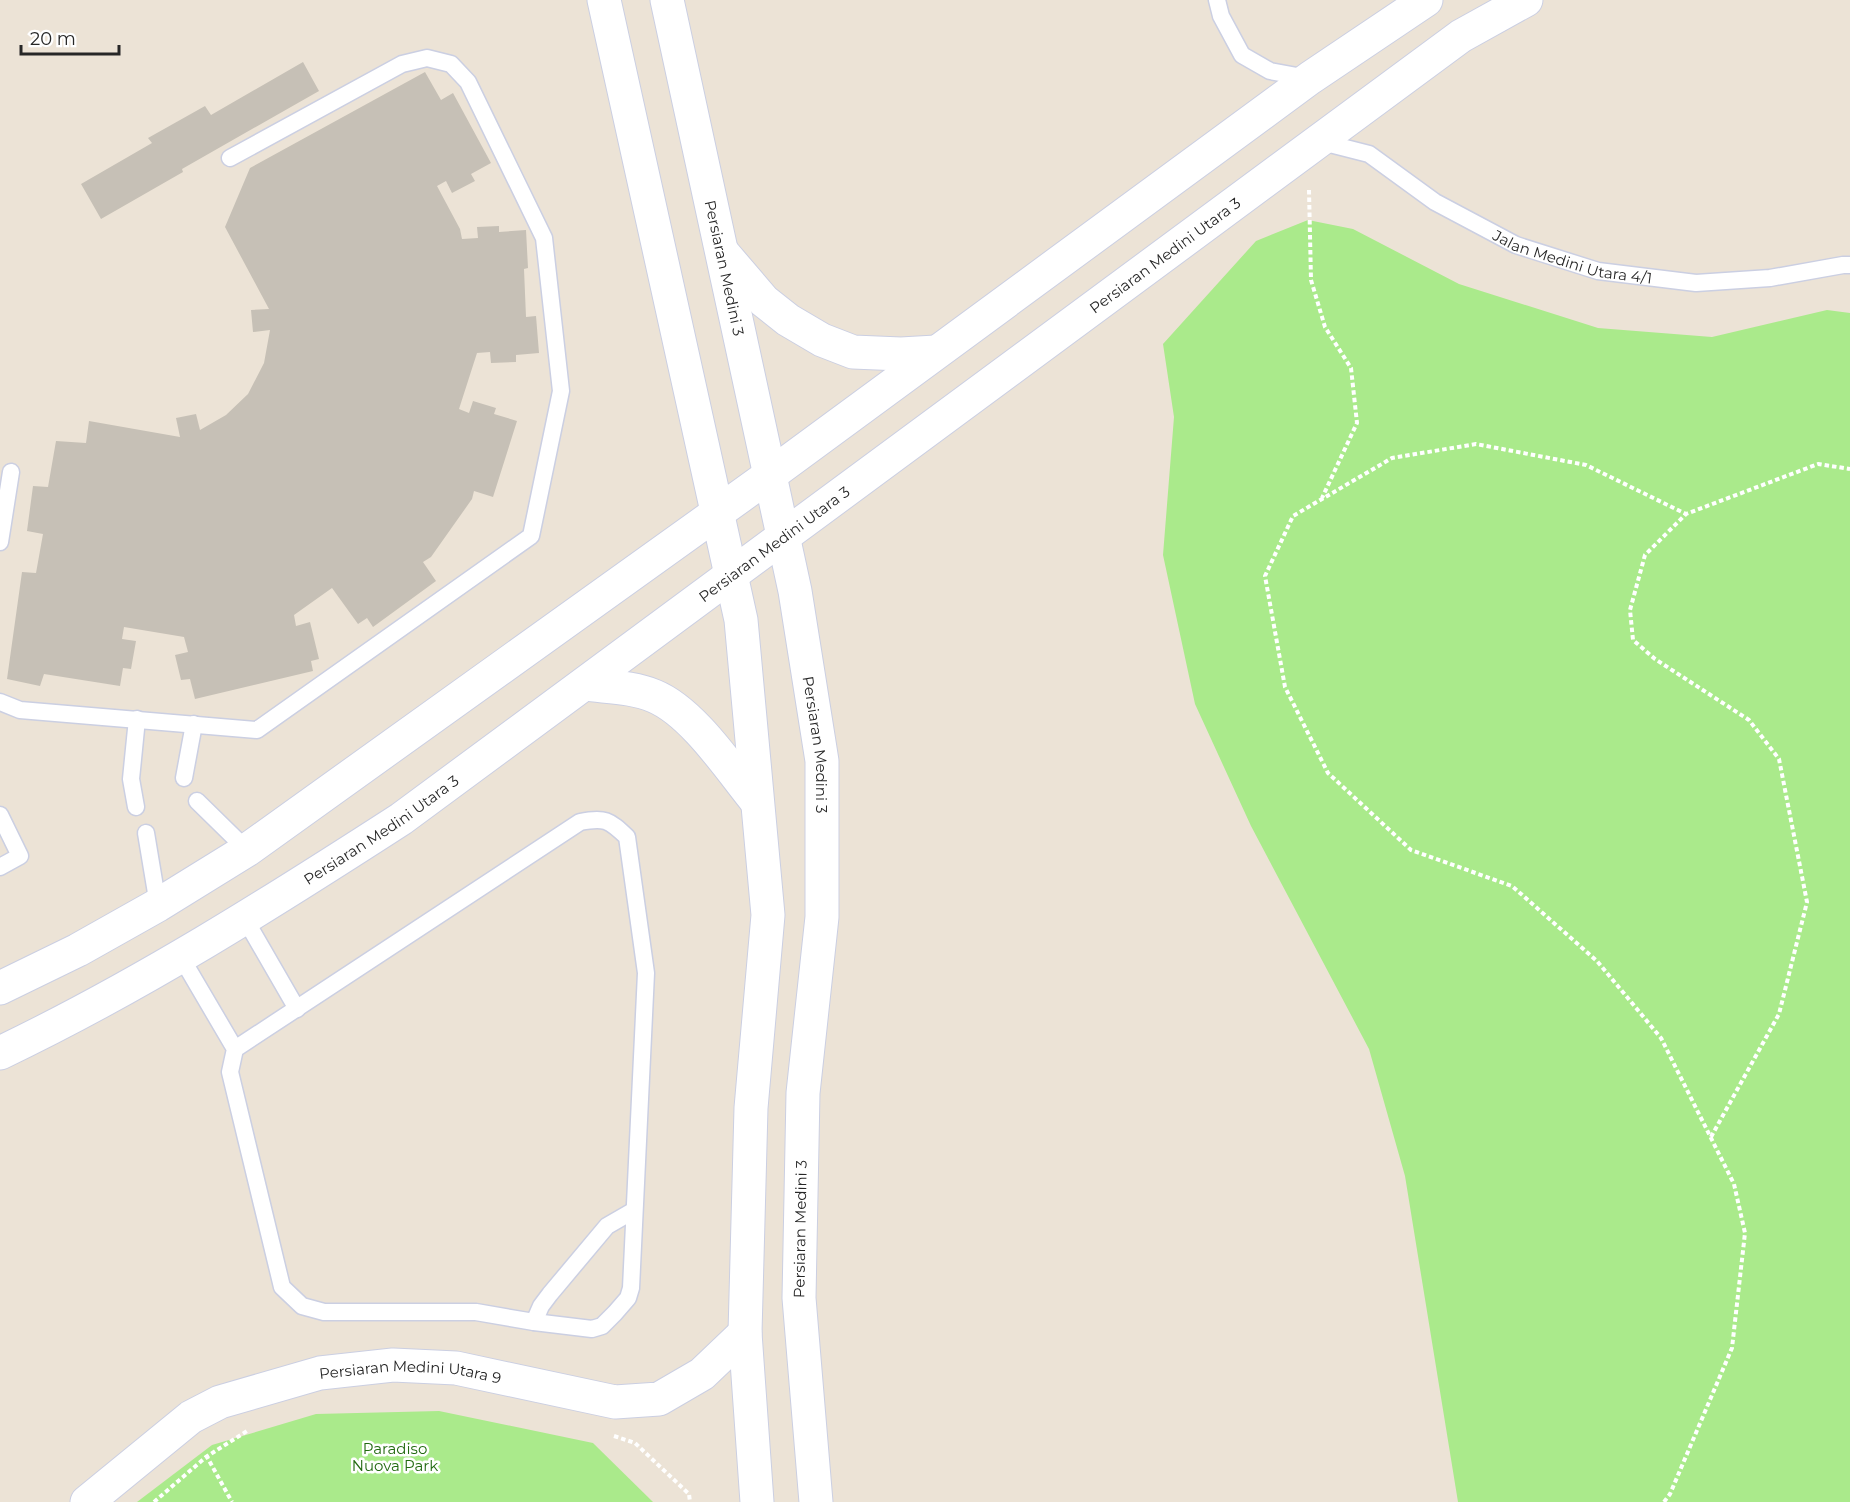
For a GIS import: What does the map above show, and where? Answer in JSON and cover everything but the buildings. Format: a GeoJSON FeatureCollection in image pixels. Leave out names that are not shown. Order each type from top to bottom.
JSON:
{"type":"FeatureCollection","features":[{"type":"Feature","properties":{"kind":"street"},"geometry":{"type":"LineString","coordinates":[[604,0],[741,620],[768,915],[751,1108],[745,1333],[757,1502]]}},
{"type":"Feature","properties":{"kind":"street","name":"Persiaran Medini 3"},"geometry":{"type":"LineString","coordinates":[[667,0],[795,591],[822,761],[822,917],[803,1093],[799,1298],[816,1502]]}},
{"type":"Feature","properties":{"kind":"street"},"geometry":{"type":"LineString","coordinates":[[0,988],[78,950],[159,905],[247,850],[770,475],[1310,78],[1426,0]]}},
{"type":"Feature","properties":{"kind":"street","name":"Persiaran Medini Utara 3"},"geometry":{"type":"LineString","coordinates":[[0,1053],[51,1029],[181,957],[245,919],[401,819],[1461,36],[1526,0]]}},
{"type":"Feature","properties":{"kind":"street"},"geometry":{"type":"LineString","coordinates":[[722,252],[764,301],[788,320],[822,340],[853,352],[901,354],[936,352]]}},
{"type":"Feature","properties":{"kind":"street"},"geometry":{"type":"LineString","coordinates":[[585,684],[625,689],[654,696],[688,718],[757,802]]}},
{"type":"Feature","properties":{"kind":"street","name":"Persiaran Medini Utara 9"},"geometry":{"type":"LineString","coordinates":[[87,1502],[191,1417],[220,1402],[320,1373],[393,1365],[456,1368],[615,1402],[659,1399],[702,1374],[745,1333]]}},
{"type":"Feature","properties":{"kind":"lane"},"geometry":{"type":"LineString","coordinates":[[1217,0],[1221,16],[1242,55],[1270,71],[1310,78]]}},
{"type":"Feature","properties":{"kind":"lane"},"geometry":{"type":"LineString","coordinates":[[0,702],[20,710],[257,730],[531,536],[561,391],[544,238],[468,82],[450,64],[427,58],[402,64],[230,158]]}},
{"type":"Feature","properties":{"kind":"lane","name":"Jalan Medini Utara 4/1"},"geometry":{"type":"LineString","coordinates":[[1313,146],[1369,154],[1435,202],[1516,245],[1598,271],[1696,283],[1770,278],[1850,265]]}},
{"type":"Feature","properties":{"kind":"lane"},"geometry":{"type":"LineString","coordinates":[[0,542],[10,472]]}},
{"type":"Feature","properties":{"kind":"lane"},"geometry":{"type":"LineString","coordinates":[[136,807],[131,779],[137,720]]}},
{"type":"Feature","properties":{"kind":"lane"},"geometry":{"type":"LineString","coordinates":[[184,778],[194,724]]}},
{"type":"Feature","properties":{"kind":"lane"},"geometry":{"type":"LineString","coordinates":[[197,801],[247,850]]}},
{"type":"Feature","properties":{"kind":"lane"},"geometry":{"type":"LineString","coordinates":[[0,815],[20,856],[0,867]]}},
{"type":"Feature","properties":{"kind":"lane"},"geometry":{"type":"LineString","coordinates":[[181,957],[235,1049],[230,1072],[282,1287],[302,1306],[324,1312],[476,1312],[592,1329],[602,1326],[628,1298],[631,1288],[645,973],[627,837],[612,823],[597,818],[580,822],[235,1049]]}},
{"type":"Feature","properties":{"kind":"lane"},"geometry":{"type":"LineString","coordinates":[[146,833],[159,905]]}},
{"type":"Feature","properties":{"kind":"lane"},"geometry":{"type":"LineString","coordinates":[[245,919],[297,1009]]}},
{"type":"Feature","properties":{"kind":"lane"},"geometry":{"type":"LineString","coordinates":[[534,1322],[550,1294],[607,1226],[633,1210]]}},
{"type":"Feature","properties":{"kind":"path"},"geometry":{"type":"LineString","coordinates":[[1313,146],[1311,280],[1325,327],[1352,368],[1357,423],[1322,498]]}},
{"type":"Feature","properties":{"kind":"path"},"geometry":{"type":"LineString","coordinates":[[1665,1502],[1732,1348],[1744,1233],[1734,1184],[1661,1038],[1597,960],[1512,886],[1411,850],[1328,773],[1285,687],[1265,576],[1293,516],[1392,458],[1476,444],[1586,465],[1686,514]]}},
{"type":"Feature","properties":{"kind":"path"},"geometry":{"type":"LineString","coordinates":[[1711,1137],[1779,1014],[1806,902],[1779,759],[1749,720],[1655,660],[1634,640],[1630,610],[1645,555],[1686,514],[1818,464],[1850,469]]}},
{"type":"Feature","properties":{"kind":"path"},"geometry":{"type":"LineString","coordinates":[[191,1417],[206,1457],[232,1502]]}},
{"type":"Feature","properties":{"kind":"path"},"geometry":{"type":"LineString","coordinates":[[154,1502],[206,1457],[254,1427]]}},
{"type":"Feature","properties":{"kind":"path"},"geometry":{"type":"LineString","coordinates":[[603,1433],[636,1443],[689,1494],[690,1502]]}},
{"type":"Feature","properties":{"kind":"path"},"geometry":{"type":"LineString","coordinates":[[1670,1494],[1673,1502]]}},
{"type":"Feature","properties":{"kind":"green space"},"geometry":{"type":"Polygon","coordinates":[[[1308,220],[1353,229],[1459,284],[1598,328],[1712,337],[1827,310],[1850,313],[1850,1502],[1458,1502],[1405,1176],[1369,1049],[1251,826],[1195,704],[1163,555],[1174,417],[1163,344],[1256,241],[1308,220]]]}},
{"type":"Feature","properties":{"kind":"green space","name":"Paradiso Nuova Park"},"geometry":{"type":"Polygon","coordinates":[[[439,1411],[593,1443],[653,1502],[137,1502],[212,1445],[316,1414],[439,1411]]]}}]}
